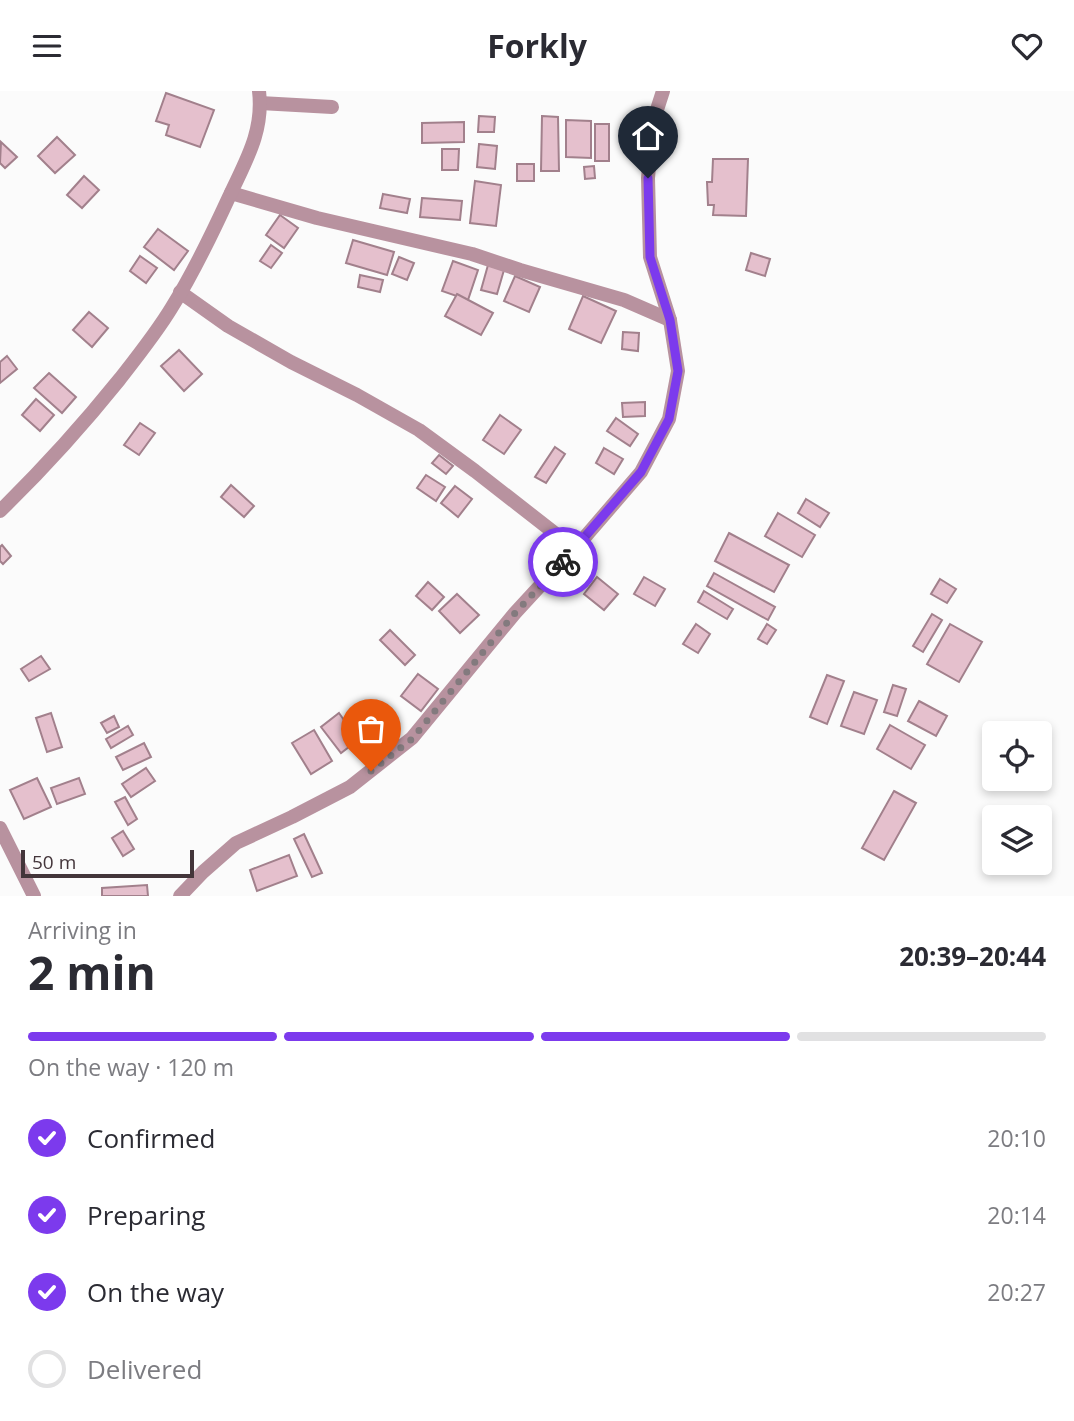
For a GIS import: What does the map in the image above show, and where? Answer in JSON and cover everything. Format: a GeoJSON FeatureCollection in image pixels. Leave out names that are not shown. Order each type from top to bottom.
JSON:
{"type":"FeatureCollection","features":[{"type":"Feature","properties":{"kind":"street"},"geometry":{"type":"LineString","coordinates":[[180,896],[236,843],[350,786],[412,739],[515,613],[641,472],[669,419],[678,371],[670,320],[650,257],[648,178],[653,121],[663,91]]}},
{"type":"Feature","properties":{"kind":"street"},"geometry":{"type":"LineString","coordinates":[[0,511],[7,497],[29,482],[99,404],[172,308],[208,242],[255,141],[260,97],[332,107]]}},
{"type":"Feature","properties":{"kind":"street"},"geometry":{"type":"LineString","coordinates":[[231,193],[317,218],[472,254],[624,300],[670,320]]}},
{"type":"Feature","properties":{"kind":"street"},"geometry":{"type":"LineString","coordinates":[[180,292],[228,326],[419,430],[575,549]]}},
{"type":"Feature","properties":{"kind":"street"},"geometry":{"type":"LineString","coordinates":[[0,828],[34,896]]}},
{"type":"Feature","properties":{"kind":"building"},"geometry":{"type":"Polygon","coordinates":[[[166,93],[214,110],[200,147],[166,135],[169,125],[156,121],[166,93]]]}},
{"type":"Feature","properties":{"kind":"building"},"geometry":{"type":"Polygon","coordinates":[[[479,116],[495,117],[494,132],[478,132],[479,116]]]}},
{"type":"Feature","properties":{"kind":"building"},"geometry":{"type":"Polygon","coordinates":[[[542,116],[558,117],[559,171],[541,171],[542,116]]]}},
{"type":"Feature","properties":{"kind":"building"},"geometry":{"type":"Polygon","coordinates":[[[566,120],[591,121],[591,158],[566,157],[566,120]]]}},
{"type":"Feature","properties":{"kind":"building"},"geometry":{"type":"Polygon","coordinates":[[[464,122],[464,142],[422,143],[422,123],[464,122]]]}},
{"type":"Feature","properties":{"kind":"building"},"geometry":{"type":"Polygon","coordinates":[[[595,124],[609,124],[609,161],[595,161],[595,124]]]}},
{"type":"Feature","properties":{"kind":"building"},"geometry":{"type":"Polygon","coordinates":[[[57,137],[75,155],[55,173],[38,156],[57,137]]]}},
{"type":"Feature","properties":{"kind":"building"},"geometry":{"type":"Polygon","coordinates":[[[1,142],[17,157],[5,168],[0,163],[1,142]]]}},
{"type":"Feature","properties":{"kind":"building"},"geometry":{"type":"Polygon","coordinates":[[[479,144],[497,146],[495,169],[477,167],[479,144]]]}},
{"type":"Feature","properties":{"kind":"building"},"geometry":{"type":"Polygon","coordinates":[[[442,149],[459,149],[458,170],[442,170],[442,149]]]}},
{"type":"Feature","properties":{"kind":"building"},"geometry":{"type":"Polygon","coordinates":[[[713,159],[748,159],[746,216],[713,215],[714,205],[708,205],[707,182],[712,182],[713,159]]]}},
{"type":"Feature","properties":{"kind":"building"},"geometry":{"type":"Polygon","coordinates":[[[517,164],[534,164],[534,181],[517,181],[517,164]]]}},
{"type":"Feature","properties":{"kind":"building"},"geometry":{"type":"Polygon","coordinates":[[[594,166],[595,178],[585,179],[584,167],[594,166]]]}},
{"type":"Feature","properties":{"kind":"building"},"geometry":{"type":"Polygon","coordinates":[[[84,176],[99,190],[82,208],[67,195],[84,176]]]}},
{"type":"Feature","properties":{"kind":"building"},"geometry":{"type":"Polygon","coordinates":[[[475,181],[501,185],[496,226],[470,223],[475,181]]]}},
{"type":"Feature","properties":{"kind":"building"},"geometry":{"type":"Polygon","coordinates":[[[383,194],[410,199],[407,213],[380,208],[383,194]]]}},
{"type":"Feature","properties":{"kind":"building"},"geometry":{"type":"Polygon","coordinates":[[[422,198],[462,201],[460,220],[420,217],[422,198]]]}},
{"type":"Feature","properties":{"kind":"building"},"geometry":{"type":"Polygon","coordinates":[[[280,215],[298,228],[284,248],[266,235],[280,215]]]}},
{"type":"Feature","properties":{"kind":"building"},"geometry":{"type":"Polygon","coordinates":[[[158,229],[188,251],[174,270],[144,247],[158,229]]]}},
{"type":"Feature","properties":{"kind":"building"},"geometry":{"type":"Polygon","coordinates":[[[353,240],[394,252],[387,275],[346,263],[353,240]]]}},
{"type":"Feature","properties":{"kind":"building"},"geometry":{"type":"Polygon","coordinates":[[[271,245],[282,253],[271,268],[260,261],[271,245]]]}},
{"type":"Feature","properties":{"kind":"building"},"geometry":{"type":"Polygon","coordinates":[[[751,253],[770,259],[765,276],[746,270],[751,253]]]}},
{"type":"Feature","properties":{"kind":"building"},"geometry":{"type":"Polygon","coordinates":[[[140,256],[157,268],[146,283],[130,271],[140,256]]]}},
{"type":"Feature","properties":{"kind":"building"},"geometry":{"type":"Polygon","coordinates":[[[399,257],[414,263],[407,280],[392,274],[399,257]]]}},
{"type":"Feature","properties":{"kind":"building"},"geometry":{"type":"Polygon","coordinates":[[[453,261],[478,270],[468,300],[442,291],[453,261]]]}},
{"type":"Feature","properties":{"kind":"building"},"geometry":{"type":"Polygon","coordinates":[[[488,265],[504,270],[497,294],[481,290],[488,265]]]}},
{"type":"Feature","properties":{"kind":"building"},"geometry":{"type":"Polygon","coordinates":[[[360,275],[383,280],[380,292],[358,287],[360,275]]]}},
{"type":"Feature","properties":{"kind":"building"},"geometry":{"type":"Polygon","coordinates":[[[515,276],[540,287],[529,312],[504,301],[515,276]]]}},
{"type":"Feature","properties":{"kind":"building"},"geometry":{"type":"Polygon","coordinates":[[[457,294],[493,313],[481,335],[445,316],[457,294]]]}},
{"type":"Feature","properties":{"kind":"building"},"geometry":{"type":"Polygon","coordinates":[[[583,296],[616,311],[601,343],[569,329],[583,296]]]}},
{"type":"Feature","properties":{"kind":"building"},"geometry":{"type":"Polygon","coordinates":[[[89,312],[108,328],[92,347],[73,330],[89,312]]]}},
{"type":"Feature","properties":{"kind":"building"},"geometry":{"type":"Polygon","coordinates":[[[623,332],[639,333],[638,351],[622,349],[623,332]]]}},
{"type":"Feature","properties":{"kind":"building"},"geometry":{"type":"Polygon","coordinates":[[[179,350],[202,374],[184,391],[161,366],[179,350]]]}},
{"type":"Feature","properties":{"kind":"building"},"geometry":{"type":"Polygon","coordinates":[[[7,356],[17,369],[0,383],[0,362],[7,356]]]}},
{"type":"Feature","properties":{"kind":"building"},"geometry":{"type":"Polygon","coordinates":[[[49,373],[76,397],[62,413],[34,388],[49,373]]]}},
{"type":"Feature","properties":{"kind":"building"},"geometry":{"type":"Polygon","coordinates":[[[36,399],[54,415],[40,431],[22,415],[36,399]]]}},
{"type":"Feature","properties":{"kind":"building"},"geometry":{"type":"Polygon","coordinates":[[[645,402],[645,416],[623,417],[622,403],[645,402]]]}},
{"type":"Feature","properties":{"kind":"building"},"geometry":{"type":"Polygon","coordinates":[[[500,415],[521,430],[504,454],[483,440],[500,415]]]}},
{"type":"Feature","properties":{"kind":"building"},"geometry":{"type":"Polygon","coordinates":[[[616,418],[638,434],[630,446],[607,431],[616,418]]]}},
{"type":"Feature","properties":{"kind":"building"},"geometry":{"type":"Polygon","coordinates":[[[140,423],[155,433],[139,455],[124,445],[140,423]]]}},
{"type":"Feature","properties":{"kind":"building"},"geometry":{"type":"Polygon","coordinates":[[[555,447],[565,454],[546,483],[535,477],[555,447]]]}},
{"type":"Feature","properties":{"kind":"building"},"geometry":{"type":"Polygon","coordinates":[[[604,448],[623,459],[614,474],[596,463],[604,448]]]}},
{"type":"Feature","properties":{"kind":"building"},"geometry":{"type":"Polygon","coordinates":[[[439,455],[453,466],[446,474],[432,463],[439,455]]]}},
{"type":"Feature","properties":{"kind":"building"},"geometry":{"type":"Polygon","coordinates":[[[426,475],[445,487],[436,501],[417,488],[426,475]]]}},
{"type":"Feature","properties":{"kind":"building"},"geometry":{"type":"Polygon","coordinates":[[[231,485],[254,506],[244,517],[221,497],[231,485]]]}},
{"type":"Feature","properties":{"kind":"building"},"geometry":{"type":"Polygon","coordinates":[[[455,486],[472,499],[458,517],[441,503],[455,486]]]}},
{"type":"Feature","properties":{"kind":"building"},"geometry":{"type":"Polygon","coordinates":[[[806,499],[829,513],[820,527],[798,513],[806,499]]]}},
{"type":"Feature","properties":{"kind":"building"},"geometry":{"type":"Polygon","coordinates":[[[778,513],[815,535],[802,557],[765,536],[778,513]]]}},
{"type":"Feature","properties":{"kind":"building"},"geometry":{"type":"Polygon","coordinates":[[[729,533],[789,565],[774,592],[715,561],[729,533]]]}},
{"type":"Feature","properties":{"kind":"building"},"geometry":{"type":"Polygon","coordinates":[[[2,545],[11,556],[3,564],[0,561],[2,545]]]}},
{"type":"Feature","properties":{"kind":"building"},"geometry":{"type":"Polygon","coordinates":[[[714,573],[775,607],[768,620],[707,586],[714,573]]]}},
{"type":"Feature","properties":{"kind":"building"},"geometry":{"type":"Polygon","coordinates":[[[597,577],[618,594],[604,610],[584,594],[597,577]]]}},
{"type":"Feature","properties":{"kind":"building"},"geometry":{"type":"Polygon","coordinates":[[[644,577],[665,589],[655,606],[634,594],[644,577]]]}},
{"type":"Feature","properties":{"kind":"building"},"geometry":{"type":"Polygon","coordinates":[[[940,579],[956,589],[947,603],[931,594],[940,579]]]}},
{"type":"Feature","properties":{"kind":"building"},"geometry":{"type":"Polygon","coordinates":[[[428,582],[444,597],[432,610],[416,596],[428,582]]]}},
{"type":"Feature","properties":{"kind":"building"},"geometry":{"type":"Polygon","coordinates":[[[704,591],[733,609],[727,619],[698,602],[704,591]]]}},
{"type":"Feature","properties":{"kind":"building"},"geometry":{"type":"Polygon","coordinates":[[[457,594],[479,615],[460,633],[439,611],[457,594]]]}},
{"type":"Feature","properties":{"kind":"building"},"geometry":{"type":"Polygon","coordinates":[[[932,614],[942,620],[923,652],[913,646],[932,614]]]}},
{"type":"Feature","properties":{"kind":"building"},"geometry":{"type":"Polygon","coordinates":[[[696,624],[710,634],[698,653],[683,644],[696,624]]]}},
{"type":"Feature","properties":{"kind":"building"},"geometry":{"type":"Polygon","coordinates":[[[767,624],[776,630],[767,644],[758,639],[767,624]]]}},
{"type":"Feature","properties":{"kind":"building"},"geometry":{"type":"Polygon","coordinates":[[[950,624],[982,642],[959,682],[927,664],[950,624]]]}},
{"type":"Feature","properties":{"kind":"building"},"geometry":{"type":"Polygon","coordinates":[[[390,630],[415,655],[405,665],[380,640],[390,630]]]}},
{"type":"Feature","properties":{"kind":"building"},"geometry":{"type":"Polygon","coordinates":[[[41,656],[50,669],[29,681],[21,669],[41,656]]]}},
{"type":"Feature","properties":{"kind":"building"},"geometry":{"type":"Polygon","coordinates":[[[418,674],[438,689],[421,711],[401,696],[418,674]]]}},
{"type":"Feature","properties":{"kind":"building"},"geometry":{"type":"Polygon","coordinates":[[[827,675],[844,681],[827,724],[810,717],[827,675]]]}},
{"type":"Feature","properties":{"kind":"building"},"geometry":{"type":"Polygon","coordinates":[[[893,685],[906,689],[897,716],[884,712],[893,685]]]}},
{"type":"Feature","properties":{"kind":"building"},"geometry":{"type":"Polygon","coordinates":[[[854,692],[877,700],[864,734],[841,726],[854,692]]]}},
{"type":"Feature","properties":{"kind":"building"},"geometry":{"type":"Polygon","coordinates":[[[919,701],[947,716],[936,736],[908,721],[919,701]]]}},
{"type":"Feature","properties":{"kind":"building"},"geometry":{"type":"Polygon","coordinates":[[[51,713],[62,747],[47,752],[36,718],[51,713]]]}},
{"type":"Feature","properties":{"kind":"building"},"geometry":{"type":"Polygon","coordinates":[[[339,713],[358,740],[341,753],[321,727],[339,713]]]}},
{"type":"Feature","properties":{"kind":"building"},"geometry":{"type":"Polygon","coordinates":[[[114,716],[119,727],[107,733],[101,723],[114,716]]]}},
{"type":"Feature","properties":{"kind":"building"},"geometry":{"type":"Polygon","coordinates":[[[890,725],[925,745],[911,769],[877,749],[890,725]]]}},
{"type":"Feature","properties":{"kind":"building"},"geometry":{"type":"Polygon","coordinates":[[[128,726],[133,735],[111,748],[106,739],[128,726]]]}},
{"type":"Feature","properties":{"kind":"building"},"geometry":{"type":"Polygon","coordinates":[[[314,730],[332,761],[311,774],[292,743],[314,730]]]}},
{"type":"Feature","properties":{"kind":"building"},"geometry":{"type":"Polygon","coordinates":[[[144,743],[151,757],[123,770],[116,757],[144,743]]]}},
{"type":"Feature","properties":{"kind":"building"},"geometry":{"type":"Polygon","coordinates":[[[146,768],[155,781],[131,797],[122,784],[146,768]]]}},
{"type":"Feature","properties":{"kind":"building"},"geometry":{"type":"Polygon","coordinates":[[[37,778],[51,807],[24,819],[10,790],[37,778]]]}},
{"type":"Feature","properties":{"kind":"building"},"geometry":{"type":"Polygon","coordinates":[[[79,778],[85,794],[57,804],[51,788],[79,778]]]}},
{"type":"Feature","properties":{"kind":"building"},"geometry":{"type":"Polygon","coordinates":[[[894,791],[916,803],[884,860],[862,848],[894,791]]]}},
{"type":"Feature","properties":{"kind":"building"},"geometry":{"type":"Polygon","coordinates":[[[125,797],[137,819],[128,825],[115,802],[125,797]]]}},
{"type":"Feature","properties":{"kind":"building"},"geometry":{"type":"Polygon","coordinates":[[[123,831],[134,849],[123,856],[112,838],[123,831]]]}},
{"type":"Feature","properties":{"kind":"building"},"geometry":{"type":"Polygon","coordinates":[[[304,834],[322,873],[312,877],[294,839],[304,834]]]}},
{"type":"Feature","properties":{"kind":"building"},"geometry":{"type":"Polygon","coordinates":[[[289,855],[297,876],[257,891],[250,870],[289,855]]]}},
{"type":"Feature","properties":{"kind":"building"},"geometry":{"type":"Polygon","coordinates":[[[147,885],[148,896],[102,896],[102,888],[147,885]]]}},
{"type":"Feature","properties":{"kind":"way so far"},"geometry":{"type":"LineString","coordinates":[[371,771],[412,739],[515,613],[563,562]]}},
{"type":"Feature","properties":{"kind":"route"},"geometry":{"type":"LineString","coordinates":[[563,562],[641,472],[669,419],[678,371],[670,320],[650,257],[648,178]]}}]}
